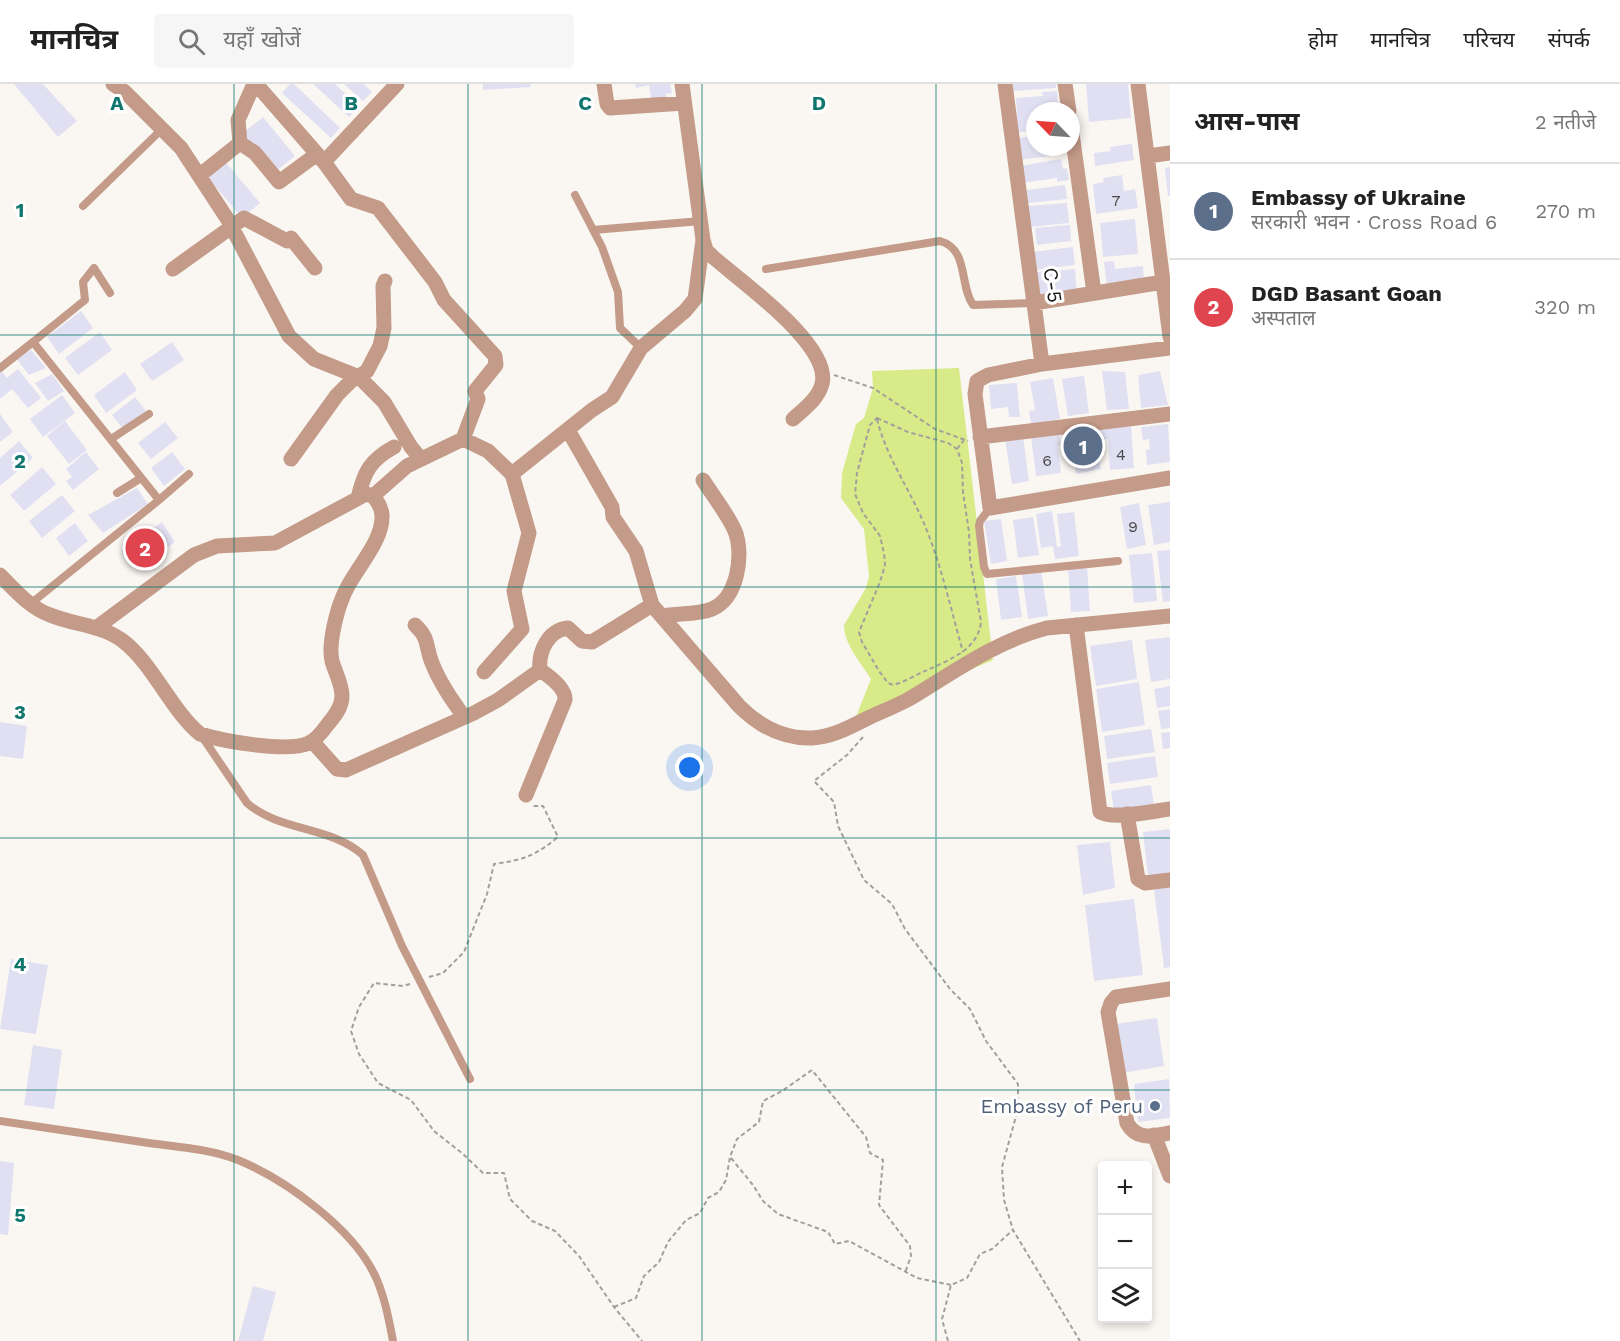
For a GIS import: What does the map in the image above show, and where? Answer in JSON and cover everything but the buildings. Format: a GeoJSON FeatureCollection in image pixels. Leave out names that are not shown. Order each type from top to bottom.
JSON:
{"type":"FeatureCollection","features":[{"type":"Feature","properties":{"kind":"street"},"geometry":{"type":"LineString","coordinates":[[113,84],[125,92],[181,147],[231,227],[289,336],[314,359],[359,377],[384,402],[411,447],[421,459]]}},
{"type":"Feature","properties":{"kind":"street"},"geometry":{"type":"LineString","coordinates":[[240,144],[238,120],[255,84],[321,158],[351,199],[378,208],[435,282],[444,300],[495,356],[496,365],[476,391],[478,399],[463,439],[407,466],[373,496]]}},
{"type":"Feature","properties":{"kind":"street"},"geometry":{"type":"LineString","coordinates":[[240,144],[255,153],[279,182],[321,158],[397,84]]}},
{"type":"Feature","properties":{"kind":"street"},"geometry":{"type":"LineString","coordinates":[[604,84],[607,104],[610,108],[684,102]]}},
{"type":"Feature","properties":{"kind":"street"},"geometry":{"type":"LineString","coordinates":[[682,84],[706,250],[809,342],[822,368],[823,382],[818,394],[793,419]]}},
{"type":"Feature","properties":{"kind":"street","name":"C-5"},"geometry":{"type":"LineString","coordinates":[[1005,84],[1042,364]]}},
{"type":"Feature","properties":{"kind":"street"},"geometry":{"type":"LineString","coordinates":[[1065,84],[1068,102]]}},
{"type":"Feature","properties":{"kind":"street"},"geometry":{"type":"LineString","coordinates":[[1138,84],[1170,337]]}},
{"type":"Feature","properties":{"kind":"street"},"geometry":{"type":"LineString","coordinates":[[200,175],[240,144]]}},
{"type":"Feature","properties":{"kind":"street"},"geometry":{"type":"LineString","coordinates":[[1148,156],[1170,153]]}},
{"type":"Feature","properties":{"kind":"street"},"geometry":{"type":"LineString","coordinates":[[1075,156],[1094,293]]}},
{"type":"Feature","properties":{"kind":"street"},"geometry":{"type":"LineString","coordinates":[[173,269],[228,232],[244,218],[287,241],[291,238],[315,268]]}},
{"type":"Feature","properties":{"kind":"street"},"geometry":{"type":"LineString","coordinates":[[512,474],[612,397],[641,348],[686,311],[695,299],[703,240]]}},
{"type":"Feature","properties":{"kind":"street"},"geometry":{"type":"LineString","coordinates":[[291,459],[337,394],[367,371],[380,346],[384,328],[383,286],[385,280]]}},
{"type":"Feature","properties":{"kind":"street"},"geometry":{"type":"LineString","coordinates":[[1034,303],[1163,282]]}},
{"type":"Feature","properties":{"kind":"street"},"geometry":{"type":"LineString","coordinates":[[1170,348],[1042,364],[988,375],[978,381],[975,394],[990,508],[1170,478]]}},
{"type":"Feature","properties":{"kind":"street"},"geometry":{"type":"LineString","coordinates":[[981,442],[1170,414]]}},
{"type":"Feature","properties":{"kind":"street"},"geometry":{"type":"LineString","coordinates":[[568,430],[612,507],[613,517],[636,551],[657,610],[754,721],[771,730],[793,737],[813,738],[831,735],[907,700],[978,656],[1016,638],[1047,628],[1170,616]]}},
{"type":"Feature","properties":{"kind":"street"},"geometry":{"type":"LineString","coordinates":[[463,439],[488,451],[512,474],[529,533],[514,591],[522,629],[484,672]]}},
{"type":"Feature","properties":{"kind":"street"},"geometry":{"type":"LineString","coordinates":[[358,498],[369,466],[394,447]]}},
{"type":"Feature","properties":{"kind":"street"},"geometry":{"type":"LineString","coordinates":[[526,795],[566,695],[540,670],[539,661],[542,648],[555,632],[568,628],[582,641],[592,642],[657,610],[711,609],[721,604],[732,588],[739,554],[736,535],[703,480]]}},
{"type":"Feature","properties":{"kind":"street"},"geometry":{"type":"LineString","coordinates":[[0,574],[30,605],[47,614],[113,634],[131,649],[200,734],[256,744],[303,745],[312,741],[334,717],[341,703],[341,686],[330,652],[332,641],[342,597],[381,528],[380,506],[373,496],[366,494],[275,543],[217,546],[194,555],[96,628]]}},
{"type":"Feature","properties":{"kind":"street"},"geometry":{"type":"LineString","coordinates":[[415,625],[425,634],[431,661],[441,684],[464,717]]}},
{"type":"Feature","properties":{"kind":"street"},"geometry":{"type":"LineString","coordinates":[[1076,625],[1098,807],[1102,814],[1170,809]]}},
{"type":"Feature","properties":{"kind":"street"},"geometry":{"type":"LineString","coordinates":[[312,741],[337,769],[346,770],[464,717],[498,699],[540,670]]}},
{"type":"Feature","properties":{"kind":"street"},"geometry":{"type":"LineString","coordinates":[[1127,813],[1138,879],[1145,883],[1170,880]]}},
{"type":"Feature","properties":{"kind":"street"},"geometry":{"type":"LineString","coordinates":[[1170,989],[1116,997],[1108,1012],[1127,1123],[1132,1132],[1138,1135],[1170,1133]]}},
{"type":"Feature","properties":{"kind":"street"},"geometry":{"type":"LineString","coordinates":[[1154,1135],[1170,1176]]}},
{"type":"Feature","properties":{"kind":"lane"},"geometry":{"type":"LineString","coordinates":[[82,206],[162,129]]}},
{"type":"Feature","properties":{"kind":"lane"},"geometry":{"type":"LineString","coordinates":[[575,195],[602,247],[618,292],[620,328],[641,348]]}},
{"type":"Feature","properties":{"kind":"lane"},"geometry":{"type":"LineString","coordinates":[[593,230],[701,221]]}},
{"type":"Feature","properties":{"kind":"lane"},"geometry":{"type":"LineString","coordinates":[[766,269],[940,241],[947,243],[957,252],[973,305],[1034,303]]}},
{"type":"Feature","properties":{"kind":"lane"},"geometry":{"type":"LineString","coordinates":[[0,368],[85,300],[83,282],[94,268],[110,293]]}},
{"type":"Feature","properties":{"kind":"lane"},"geometry":{"type":"LineString","coordinates":[[33,342],[159,500]]}},
{"type":"Feature","properties":{"kind":"lane"},"geometry":{"type":"LineString","coordinates":[[111,439],[149,414]]}},
{"type":"Feature","properties":{"kind":"lane"},"geometry":{"type":"LineString","coordinates":[[30,605],[189,474]]}},
{"type":"Feature","properties":{"kind":"lane"},"geometry":{"type":"LineString","coordinates":[[117,494],[141,477]]}},
{"type":"Feature","properties":{"kind":"lane"},"geometry":{"type":"LineString","coordinates":[[990,508],[979,526],[984,567],[987,574],[1118,561]]}},
{"type":"Feature","properties":{"kind":"lane"},"geometry":{"type":"LineString","coordinates":[[200,734],[247,803],[256,811],[342,842],[363,855],[392,925],[470,1079]]}},
{"type":"Feature","properties":{"kind":"lane"},"geometry":{"type":"LineString","coordinates":[[0,1121],[195,1150],[236,1160],[270,1176],[303,1197],[326,1216],[358,1249],[376,1278],[388,1312],[393,1341]]}},
{"type":"Feature","properties":{"kind":"path"},"geometry":{"type":"LineString","coordinates":[[822,368],[837,376],[873,388],[936,429],[964,440],[981,442]]}},
{"type":"Feature","properties":{"kind":"path"},"geometry":{"type":"LineString","coordinates":[[877,418],[908,432],[948,443],[957,449],[962,463],[970,559],[981,621],[977,634],[963,652],[893,685],[888,683],[879,671],[862,642],[859,632],[883,575],[884,553],[880,536],[858,504],[855,484],[870,425],[877,418]]}},
{"type":"Feature","properties":{"kind":"path"},"geometry":{"type":"LineString","coordinates":[[877,418],[886,449],[931,540],[963,652]]}},
{"type":"Feature","properties":{"kind":"path"},"geometry":{"type":"LineString","coordinates":[[957,449],[964,440]]}},
{"type":"Feature","properties":{"kind":"path"},"geometry":{"type":"LineString","coordinates":[[862,721],[863,736],[830,770],[814,781],[834,802],[838,826],[864,880],[892,904],[905,929],[950,989],[970,1009],[986,1041],[1018,1084],[1018,1108],[1002,1167],[1004,1200],[1012,1230],[1080,1341]]}},
{"type":"Feature","properties":{"kind":"path"},"geometry":{"type":"LineString","coordinates":[[526,795],[524,806],[543,806],[558,837],[540,852],[521,860],[494,864],[487,894],[464,952],[443,973],[403,986],[374,983],[359,1007],[351,1031],[358,1054],[378,1083],[411,1100],[434,1131],[483,1173],[504,1173],[510,1199],[532,1221],[555,1231],[579,1256],[614,1307],[642,1341]]}},
{"type":"Feature","properties":{"kind":"path"},"geometry":{"type":"LineString","coordinates":[[614,1307],[636,1298],[644,1276],[659,1262],[668,1242],[686,1220],[700,1213],[708,1198],[719,1192],[726,1180],[730,1156],[737,1139],[759,1122],[763,1101],[812,1070],[866,1137],[870,1153],[883,1160],[879,1205],[910,1246],[911,1256],[905,1273]]}},
{"type":"Feature","properties":{"kind":"path"},"geometry":{"type":"LineString","coordinates":[[730,1156],[763,1201],[778,1214],[828,1232],[835,1244],[849,1241],[917,1278],[951,1285],[967,1278],[980,1254],[992,1249],[1012,1230]]}},
{"type":"Feature","properties":{"kind":"path"},"geometry":{"type":"LineString","coordinates":[[948,1341],[942,1319],[951,1285]]}},
{"type":"Feature","properties":{"kind":"green space"},"geometry":{"type":"Polygon","coordinates":[[[959,368],[993,660],[855,719],[871,679],[850,646],[844,625],[866,588],[869,576],[864,529],[841,498],[842,473],[856,424],[864,418],[873,388],[872,371],[959,368]]]}},
{"type":"Feature","properties":{"kind":"place","name":"Embassy of Ukraine"},"geometry":{"type":"Point","coordinates":[1083,446]}},
{"type":"Feature","properties":{"kind":"place","name":"DGD Basant Goan"},"geometry":{"type":"Point","coordinates":[145,548]}},
{"type":"Feature","properties":{"kind":"place","name":"Embassy of Peru"},"geometry":{"type":"Point","coordinates":[1155,1106]}}]}
